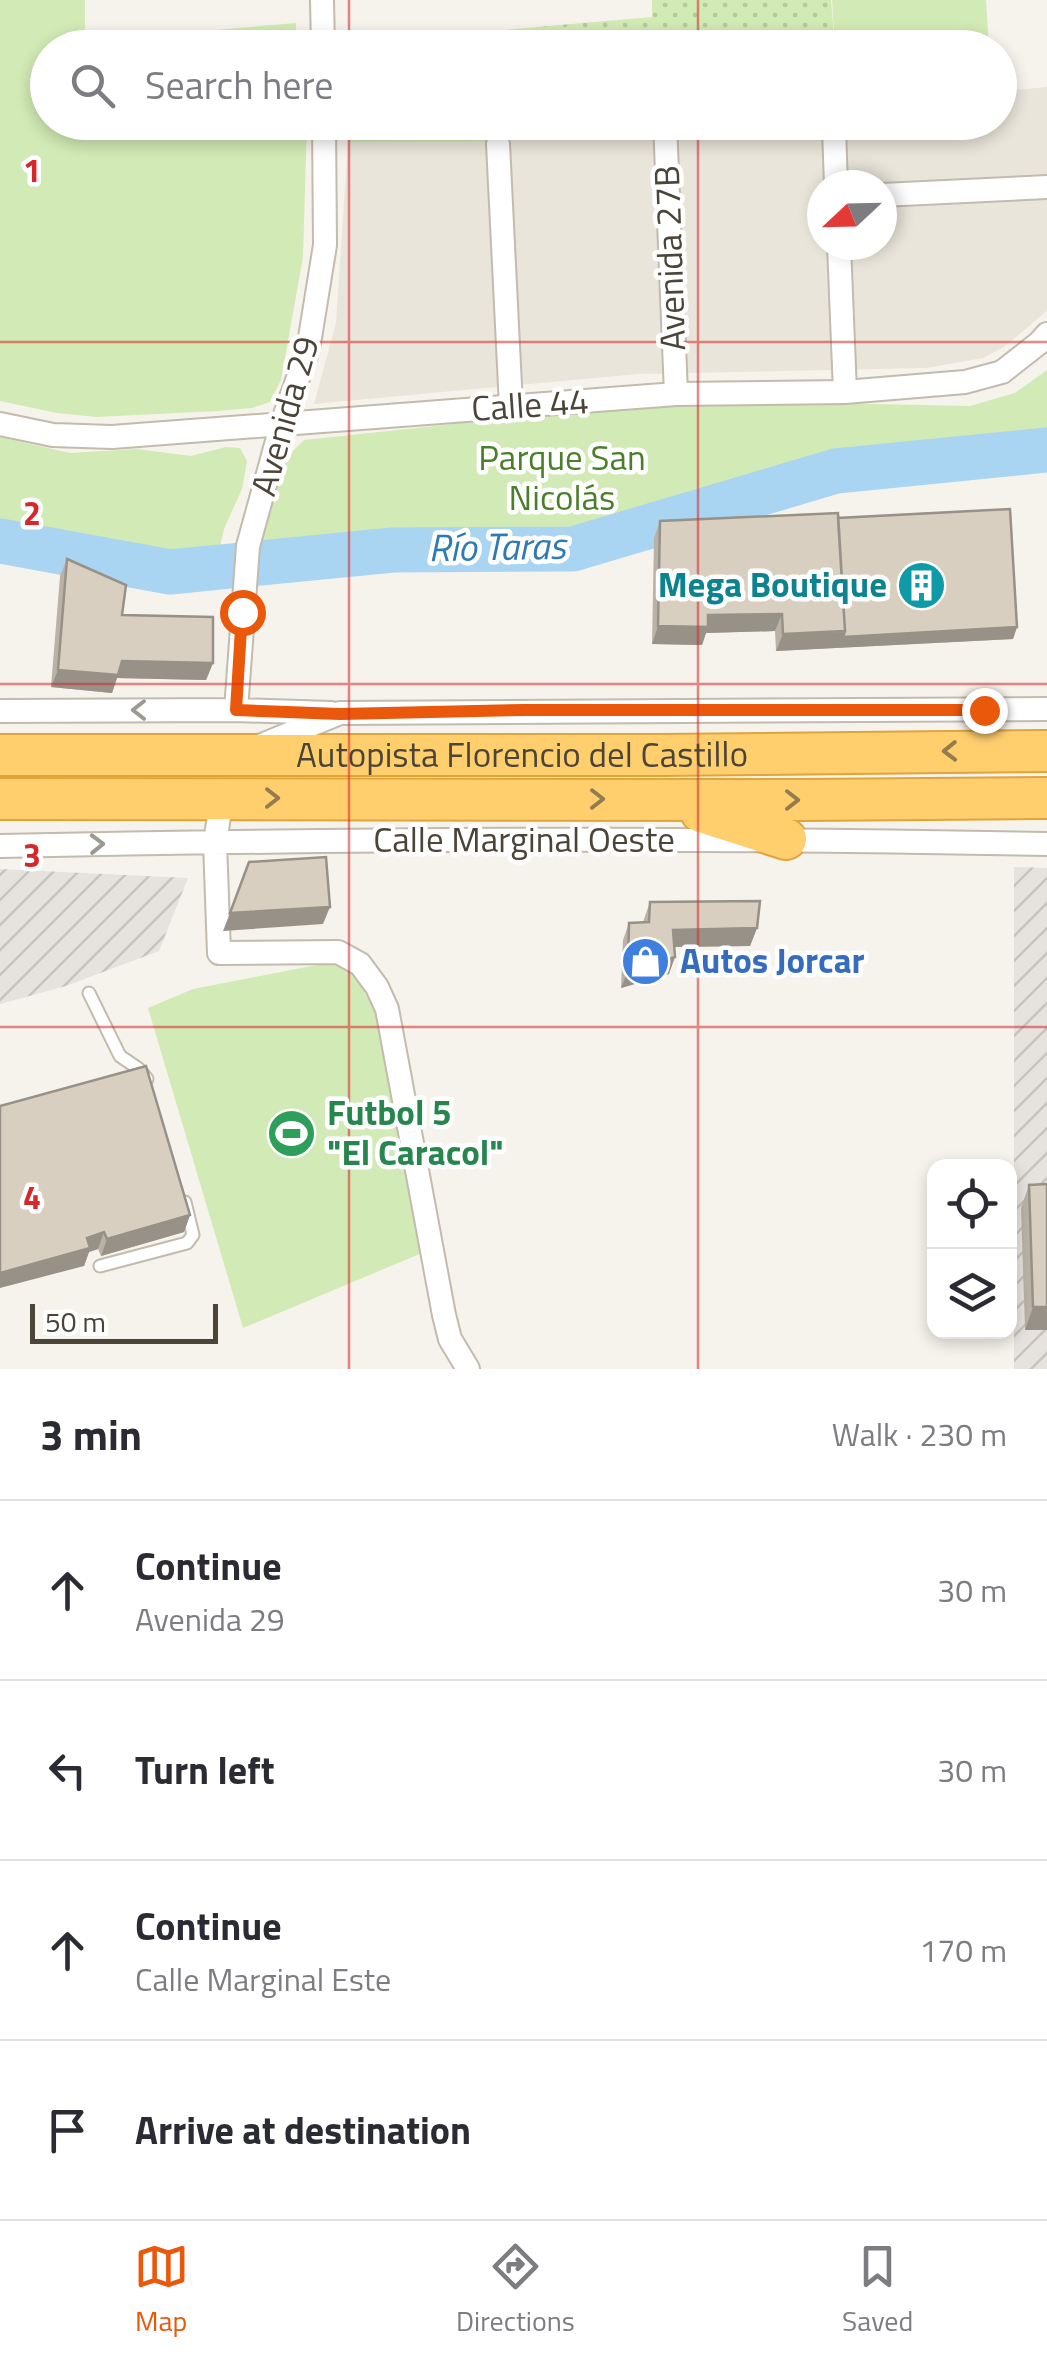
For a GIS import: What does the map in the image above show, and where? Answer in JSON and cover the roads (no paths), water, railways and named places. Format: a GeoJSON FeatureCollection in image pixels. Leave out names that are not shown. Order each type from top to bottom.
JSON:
{"type":"FeatureCollection","features":[{"type":"Feature","properties":{"kind":"highway","name":"Autopista Florencio del Castillo"},"geometry":{"type":"LineString","coordinates":[[0,755],[1047,751]]}},
{"type":"Feature","properties":{"kind":"highway","name":"Autopista Florencio del Castillo"},"geometry":{"type":"LineString","coordinates":[[0,798],[1047,798]]}},
{"type":"Feature","properties":{"kind":"highway"},"geometry":{"type":"LineString","coordinates":[[659,799],[786,838]]}},
{"type":"Feature","properties":{"kind":"street"},"geometry":{"type":"LineString","coordinates":[[322,0],[323,30]]}},
{"type":"Feature","properties":{"kind":"street","name":"Avenida 29"},"geometry":{"type":"LineString","coordinates":[[236,710],[248,546],[282,423],[308,350],[325,245],[324,140]]}},
{"type":"Feature","properties":{"kind":"street","name":"Avenida 27B"},"geometry":{"type":"LineString","coordinates":[[666,140],[676,394]]}},
{"type":"Feature","properties":{"kind":"street"},"geometry":{"type":"LineString","coordinates":[[834,140],[835,170]]}},
{"type":"Feature","properties":{"kind":"street"},"geometry":{"type":"LineString","coordinates":[[498,144],[511,406]]}},
{"type":"Feature","properties":{"kind":"street"},"geometry":{"type":"LineString","coordinates":[[897,193],[1047,187]]}},
{"type":"Feature","properties":{"kind":"street"},"geometry":{"type":"LineString","coordinates":[[839,260],[844,392]]}},
{"type":"Feature","properties":{"kind":"street","name":"Calle 44"},"geometry":{"type":"LineString","coordinates":[[0,424],[53,435],[168,435],[676,394],[844,392],[965,382],[1002,372],[1047,334]]}},
{"type":"Feature","properties":{"kind":"street"},"geometry":{"type":"LineString","coordinates":[[0,710],[340,714],[1047,708]]}},
{"type":"Feature","properties":{"kind":"street"},"geometry":{"type":"LineString","coordinates":[[234,756],[340,714]]}},
{"type":"Feature","properties":{"kind":"street"},"geometry":{"type":"LineString","coordinates":[[222,798],[215,842],[219,953],[338,952],[360,964],[387,1009],[450,1339],[468,1369]]}},
{"type":"Feature","properties":{"kind":"street","name":"Calle Marginal Oeste"},"geometry":{"type":"LineString","coordinates":[[0,846],[786,838],[1047,844]]}},
{"type":"Feature","properties":{"kind":"lane"},"geometry":{"type":"LineString","coordinates":[[89,994],[120,1056],[148,1080],[154,1099]]}},
{"type":"Feature","properties":{"kind":"lane"},"geometry":{"type":"LineString","coordinates":[[100,1266],[187,1244],[193,1235],[192,1226],[181,1190]]}},
{"type":"Feature","properties":{"kind":"waterway","name":"Río Taras"},"geometry":{"type":"LineString","coordinates":[[0,541],[170,572],[393,550],[573,549],[836,471],[1047,450]]}},
{"type":"Feature","properties":{"kind":"place","name":"Mega Boutique"},"geometry":{"type":"Point","coordinates":[922,585]}},
{"type":"Feature","properties":{"kind":"place","name":"Autos Jorcar"},"geometry":{"type":"Point","coordinates":[645,961]}},
{"type":"Feature","properties":{"kind":"place","name":"Futbol 5 \"El Caracol\""},"geometry":{"type":"Point","coordinates":[292,1133]}},
{"type":"Feature","properties":{"kind":"park label","name":"Parque San Nicolás"},"geometry":{"type":"Point","coordinates":[562,478]}}]}
